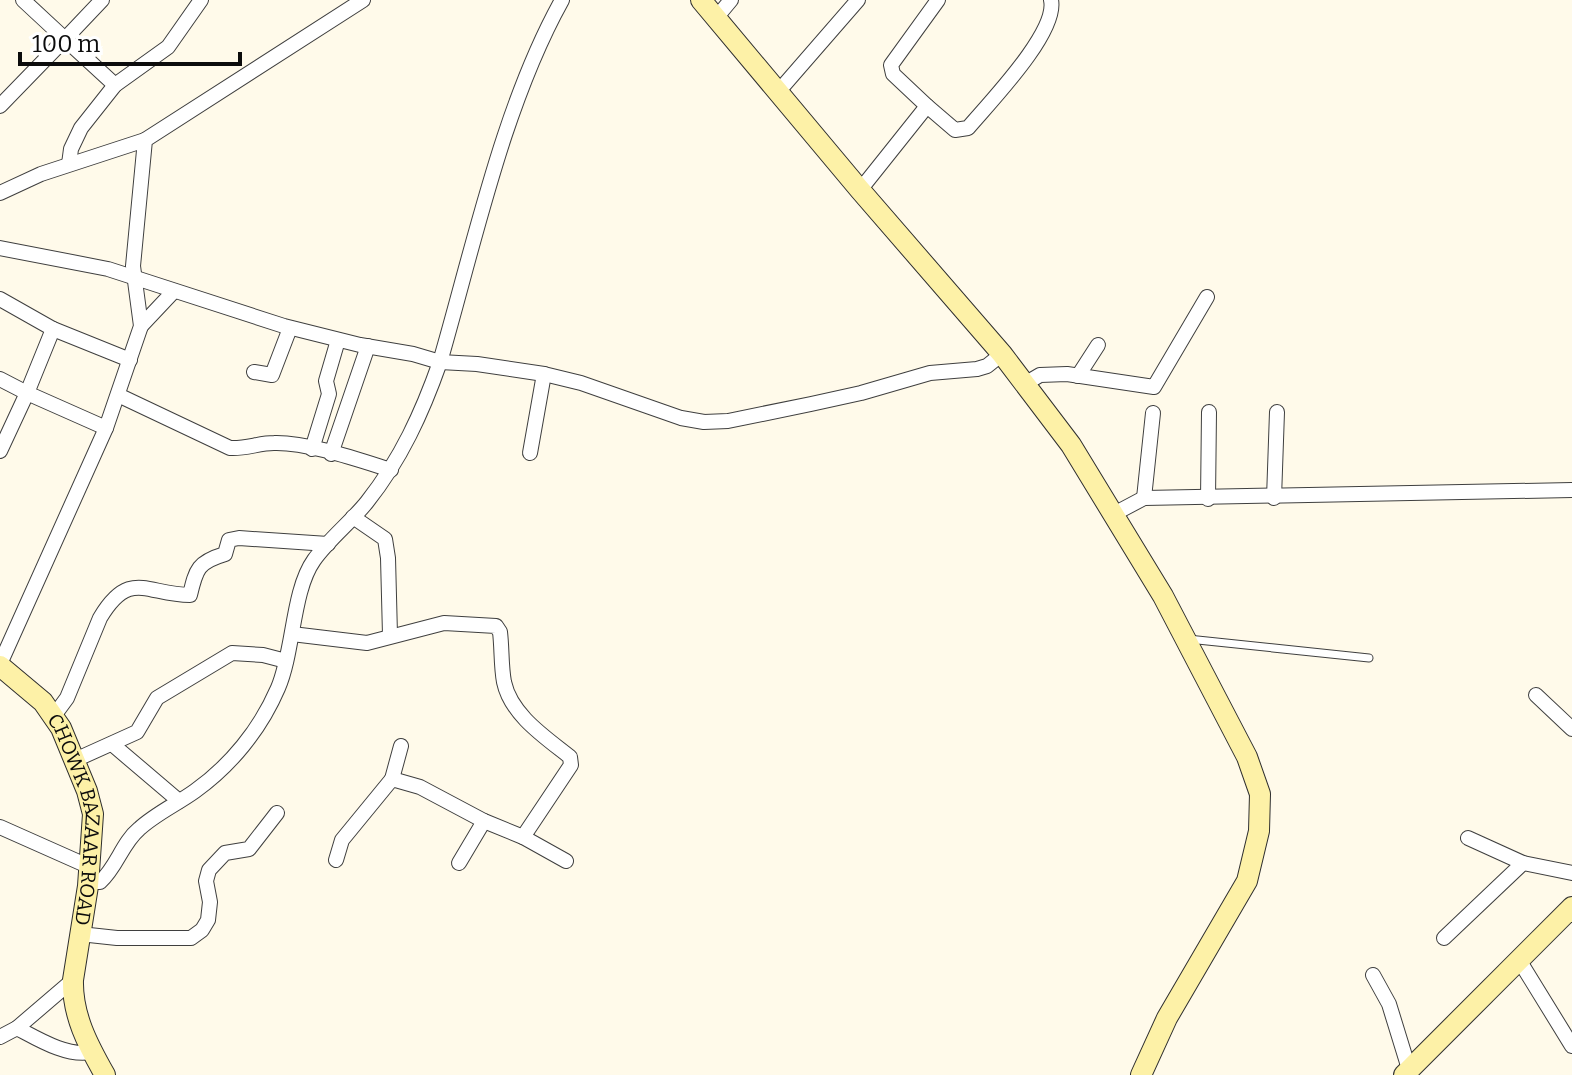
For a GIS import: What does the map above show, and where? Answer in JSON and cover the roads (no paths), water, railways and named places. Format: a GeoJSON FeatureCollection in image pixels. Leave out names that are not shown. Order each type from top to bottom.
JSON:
{"type":"FeatureCollection","features":[{"type":"Feature","properties":{"kind":"main road"},"geometry":{"type":"LineString","coordinates":[[701,0],[1002,354],[1071,445],[1163,596],[1247,757],[1260,794],[1259,831],[1247,881],[1167,1018],[1141,1075]]}},
{"type":"Feature","properties":{"kind":"main road","name":"CHOWK BAZAAR ROAD"},"geometry":{"type":"LineString","coordinates":[[0,665],[43,702],[53,717],[75,760],[93,814],[89,874],[73,989]]}},
{"type":"Feature","properties":{"kind":"main road"},"geometry":{"type":"LineString","coordinates":[[1407,1072],[1572,907]]}},
{"type":"Feature","properties":{"kind":"main road"},"geometry":{"type":"LineString","coordinates":[[73,989],[91,1052],[105,1075]]}},
{"type":"Feature","properties":{"kind":"street"},"geometry":{"type":"LineString","coordinates":[[23,0],[115,85]]}},
{"type":"Feature","properties":{"kind":"street"},"geometry":{"type":"LineString","coordinates":[[0,106],[102,0]]}},
{"type":"Feature","properties":{"kind":"street"},"geometry":{"type":"LineString","coordinates":[[69,164],[71,149],[81,128],[115,85],[168,47],[201,0]]}},
{"type":"Feature","properties":{"kind":"street"},"geometry":{"type":"LineString","coordinates":[[0,193],[69,164],[145,140],[363,0]]}},
{"type":"Feature","properties":{"kind":"street"},"geometry":{"type":"LineString","coordinates":[[0,827],[100,882],[110,873],[137,830],[229,764],[254,729],[278,689],[302,582],[314,561],[391,470],[409,440],[440,362],[517,103],[534,56],[562,0]]}},
{"type":"Feature","properties":{"kind":"street"},"geometry":{"type":"LineString","coordinates":[[716,18],[731,0]]}},
{"type":"Feature","properties":{"kind":"street"},"geometry":{"type":"LineString","coordinates":[[778,92],[858,0]]}},
{"type":"Feature","properties":{"kind":"street"},"geometry":{"type":"LineString","coordinates":[[938,0],[891,65],[893,74],[955,130],[968,128],[1042,36],[1052,17],[1051,0]]}},
{"type":"Feature","properties":{"kind":"street"},"geometry":{"type":"LineString","coordinates":[[860,190],[927,106]]}},
{"type":"Feature","properties":{"kind":"street"},"geometry":{"type":"LineString","coordinates":[[0,665],[106,428],[141,326],[133,266],[145,140]]}},
{"type":"Feature","properties":{"kind":"street"},"geometry":{"type":"LineString","coordinates":[[0,248],[108,269],[290,328],[338,340],[440,362],[544,374],[615,394],[681,418],[704,422],[728,421],[861,393],[930,373],[977,369],[987,366],[1002,354]]}},
{"type":"Feature","properties":{"kind":"street"},"geometry":{"type":"LineString","coordinates":[[141,326],[174,291]]}},
{"type":"Feature","properties":{"kind":"street"},"geometry":{"type":"LineString","coordinates":[[1023,385],[1040,375],[1078,376],[1154,387],[1207,297]]}},
{"type":"Feature","properties":{"kind":"street"},"geometry":{"type":"LineString","coordinates":[[0,299],[53,329],[130,360]]}},
{"type":"Feature","properties":{"kind":"street"},"geometry":{"type":"LineString","coordinates":[[254,372],[272,375],[290,328]]}},
{"type":"Feature","properties":{"kind":"street"},"geometry":{"type":"LineString","coordinates":[[0,451],[53,329]]}},
{"type":"Feature","properties":{"kind":"street"},"geometry":{"type":"LineString","coordinates":[[312,449],[329,394],[326,381],[338,340]]}},
{"type":"Feature","properties":{"kind":"street"},"geometry":{"type":"LineString","coordinates":[[1078,376],[1098,345]]}},
{"type":"Feature","properties":{"kind":"street"},"geometry":{"type":"LineString","coordinates":[[331,454],[368,346]]}},
{"type":"Feature","properties":{"kind":"street"},"geometry":{"type":"LineString","coordinates":[[530,453],[544,374]]}},
{"type":"Feature","properties":{"kind":"street"},"geometry":{"type":"LineString","coordinates":[[0,379],[106,428]]}},
{"type":"Feature","properties":{"kind":"street"},"geometry":{"type":"LineString","coordinates":[[118,395],[230,448],[245,449],[274,443],[312,449],[391,470]]}},
{"type":"Feature","properties":{"kind":"street"},"geometry":{"type":"LineString","coordinates":[[1208,499],[1209,412]]}},
{"type":"Feature","properties":{"kind":"street"},"geometry":{"type":"LineString","coordinates":[[1274,498],[1277,412]]}},
{"type":"Feature","properties":{"kind":"street"},"geometry":{"type":"LineString","coordinates":[[1144,498],[1153,413]]}},
{"type":"Feature","properties":{"kind":"street"},"geometry":{"type":"LineString","coordinates":[[1112,515],[1144,498],[1274,498],[1572,490]]}},
{"type":"Feature","properties":{"kind":"street"},"geometry":{"type":"LineString","coordinates":[[353,517],[385,539],[390,635]]}},
{"type":"Feature","properties":{"kind":"street"},"geometry":{"type":"LineString","coordinates":[[53,717],[67,698],[106,607],[122,592],[146,587],[190,595],[198,568],[204,561],[225,554],[229,540],[239,538],[328,544]]}},
{"type":"Feature","properties":{"kind":"street"},"geometry":{"type":"LineString","coordinates":[[292,634],[367,643],[444,623],[496,626],[500,632],[504,683],[511,699],[521,716],[570,757],[571,765],[523,837]]}},
{"type":"Feature","properties":{"kind":"street"},"geometry":{"type":"LineString","coordinates":[[75,760],[137,732],[157,698],[232,653],[263,655],[286,661]]}},
{"type":"Feature","properties":{"kind":"street"},"geometry":{"type":"LineString","coordinates":[[1536,695],[1572,729]]}},
{"type":"Feature","properties":{"kind":"street"},"geometry":{"type":"LineString","coordinates":[[112,744],[179,801]]}},
{"type":"Feature","properties":{"kind":"street"},"geometry":{"type":"LineString","coordinates":[[336,860],[347,832],[392,779],[401,746]]}},
{"type":"Feature","properties":{"kind":"street"},"geometry":{"type":"LineString","coordinates":[[392,779],[420,787],[566,861]]}},
{"type":"Feature","properties":{"kind":"street"},"geometry":{"type":"LineString","coordinates":[[80,934],[117,938],[191,938],[202,930],[208,920],[210,902],[206,881],[209,870],[225,853],[249,849],[277,813]]}},
{"type":"Feature","properties":{"kind":"street"},"geometry":{"type":"LineString","coordinates":[[459,863],[484,821]]}},
{"type":"Feature","properties":{"kind":"street"},"geometry":{"type":"LineString","coordinates":[[1468,838],[1523,863],[1572,873]]}},
{"type":"Feature","properties":{"kind":"street"},"geometry":{"type":"LineString","coordinates":[[1444,938],[1523,863]]}},
{"type":"Feature","properties":{"kind":"street"},"geometry":{"type":"LineString","coordinates":[[1519,960],[1572,1046]]}},
{"type":"Feature","properties":{"kind":"street"},"geometry":{"type":"LineString","coordinates":[[1373,975],[1389,1004],[1407,1072]]}},
{"type":"Feature","properties":{"kind":"street"},"geometry":{"type":"LineString","coordinates":[[0,1037],[73,989]]}},
{"type":"Feature","properties":{"kind":"street"},"geometry":{"type":"LineString","coordinates":[[17,1028],[49,1044],[82,1054],[91,1052]]}},
{"type":"Feature","properties":{"kind":"lane"},"geometry":{"type":"LineString","coordinates":[[1186,639],[1369,658]]}}]}
